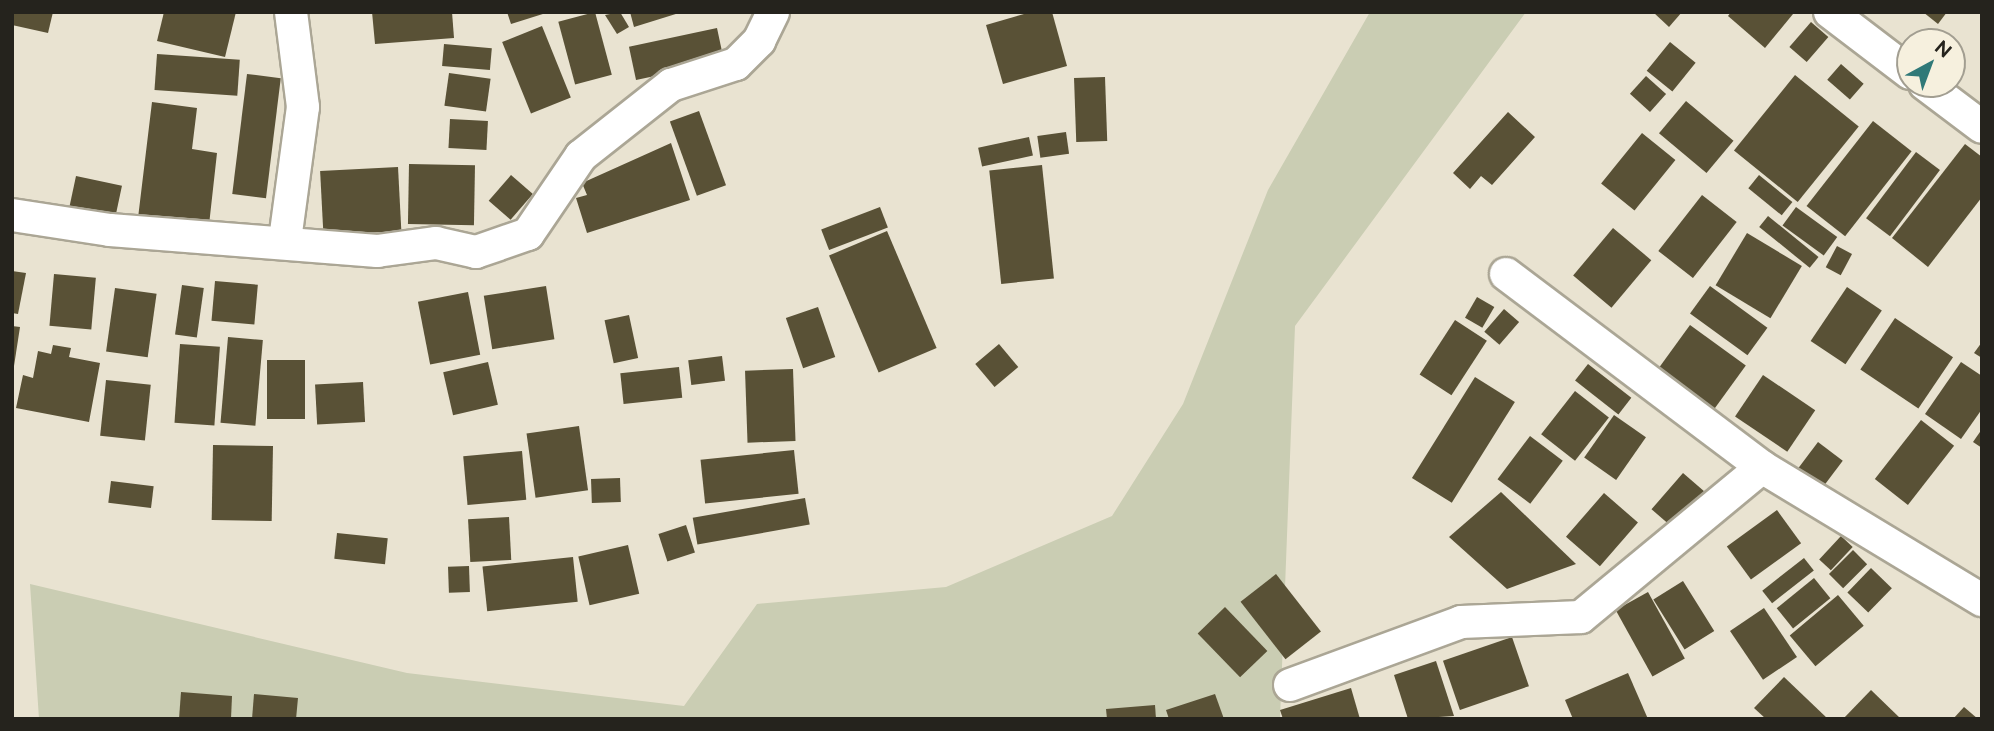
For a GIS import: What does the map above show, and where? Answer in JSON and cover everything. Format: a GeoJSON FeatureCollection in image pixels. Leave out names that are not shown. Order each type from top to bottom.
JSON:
{"type":"FeatureCollection","features":[{"type":"Feature","properties":{"kind":"street"},"geometry":{"type":"LineString","coordinates":[[285,240],[303,107],[291,12]]}},
{"type":"Feature","properties":{"kind":"street"},"geometry":{"type":"LineString","coordinates":[[12,215],[110,230],[285,240],[377,251],[436,243],[475,252],[528,234],[581,156],[671,85],[736,64],[759,41],[773,12]]}},
{"type":"Feature","properties":{"kind":"street"},"geometry":{"type":"LineString","coordinates":[[1830,12],[1896,62]]}},
{"type":"Feature","properties":{"kind":"street"},"geometry":{"type":"LineString","coordinates":[[1944,98],[1982,127]]}},
{"type":"Feature","properties":{"kind":"street"},"geometry":{"type":"LineString","coordinates":[[1506,274],[1762,467],[1982,600]]}},
{"type":"Feature","properties":{"kind":"street"},"geometry":{"type":"LineString","coordinates":[[1290,685],[1461,622],[1581,617],[1762,467]]}},
{"type":"Feature","properties":{"kind":"green space"},"geometry":{"type":"Polygon","coordinates":[[[1370,12],[1526,12],[1295,326],[1280,719],[39,719],[30,584],[407,673],[684,706],[757,604],[946,587],[1112,516],[1183,404],[1268,190],[1370,12]]]}},
{"type":"Feature","properties":{"kind":"building"},"geometry":{"type":"Polygon","coordinates":[[[12,12],[53,12],[48,33],[12,25],[12,12]]]}},
{"type":"Feature","properties":{"kind":"building"},"geometry":{"type":"Polygon","coordinates":[[[164,12],[236,12],[225,57],[157,41],[164,12]]]}},
{"type":"Feature","properties":{"kind":"building"},"geometry":{"type":"Polygon","coordinates":[[[372,12],[452,12],[454,38],[375,44],[372,12]]]}},
{"type":"Feature","properties":{"kind":"building"},"geometry":{"type":"Polygon","coordinates":[[[507,12],[546,12],[546,13],[511,24],[507,12]]]}},
{"type":"Feature","properties":{"kind":"building"},"geometry":{"type":"Polygon","coordinates":[[[595,12],[612,75],[575,85],[558,22],[595,12]]]}},
{"type":"Feature","properties":{"kind":"building"},"geometry":{"type":"Polygon","coordinates":[[[620,12],[629,27],[617,34],[605,15],[620,12]]]}},
{"type":"Feature","properties":{"kind":"building"},"geometry":{"type":"Polygon","coordinates":[[[630,12],[679,12],[679,13],[634,27],[630,12]]]}},
{"type":"Feature","properties":{"kind":"building"},"geometry":{"type":"Polygon","coordinates":[[[1031,12],[1052,12],[1067,66],[1003,84],[986,25],[1031,12]]]}},
{"type":"Feature","properties":{"kind":"building"},"geometry":{"type":"Polygon","coordinates":[[[1653,12],[1682,12],[1669,27],[1653,12]]]}},
{"type":"Feature","properties":{"kind":"building"},"geometry":{"type":"Polygon","coordinates":[[[1731,12],[1793,14],[1765,48],[1728,16],[1731,12]]]}},
{"type":"Feature","properties":{"kind":"building"},"geometry":{"type":"Polygon","coordinates":[[[1923,12],[1947,12],[1938,24],[1923,12]]]}},
{"type":"Feature","properties":{"kind":"building"},"geometry":{"type":"Polygon","coordinates":[[[1811,22],[1828,37],[1807,62],[1789,47],[1811,22]]]}},
{"type":"Feature","properties":{"kind":"building"},"geometry":{"type":"Polygon","coordinates":[[[542,26],[571,97],[531,114],[502,42],[542,26]]]}},
{"type":"Feature","properties":{"kind":"building"},"geometry":{"type":"Polygon","coordinates":[[[717,28],[724,61],[636,80],[629,47],[717,28]]]}},
{"type":"Feature","properties":{"kind":"building"},"geometry":{"type":"Polygon","coordinates":[[[1670,42],[1696,63],[1672,92],[1647,71],[1670,42]]]}},
{"type":"Feature","properties":{"kind":"building"},"geometry":{"type":"Polygon","coordinates":[[[444,44],[492,48],[490,70],[442,66],[444,44]]]}},
{"type":"Feature","properties":{"kind":"building"},"geometry":{"type":"Polygon","coordinates":[[[157,54],[240,60],[237,96],[154,90],[157,54]]]}},
{"type":"Feature","properties":{"kind":"building"},"geometry":{"type":"Polygon","coordinates":[[[1841,64],[1864,84],[1850,100],[1827,80],[1841,64]]]}},
{"type":"Feature","properties":{"kind":"building"},"geometry":{"type":"Polygon","coordinates":[[[449,73],[491,79],[486,112],[444,106],[449,73]]]}},
{"type":"Feature","properties":{"kind":"building"},"geometry":{"type":"Polygon","coordinates":[[[247,74],[281,78],[266,198],[232,194],[247,74]]]}},
{"type":"Feature","properties":{"kind":"building"},"geometry":{"type":"Polygon","coordinates":[[[1795,75],[1859,127],[1798,202],[1734,150],[1795,75]]]}},
{"type":"Feature","properties":{"kind":"building"},"geometry":{"type":"Polygon","coordinates":[[[1646,76],[1666,94],[1650,112],[1630,94],[1646,76]]]}},
{"type":"Feature","properties":{"kind":"building"},"geometry":{"type":"Polygon","coordinates":[[[1105,77],[1107,141],[1076,142],[1074,78],[1105,77]]]}},
{"type":"Feature","properties":{"kind":"building"},"geometry":{"type":"Polygon","coordinates":[[[1686,101],[1733,141],[1706,173],[1659,133],[1686,101]]]}},
{"type":"Feature","properties":{"kind":"building"},"geometry":{"type":"Polygon","coordinates":[[[152,102],[197,108],[192,149],[217,153],[209,225],[138,218],[152,102]]]}},
{"type":"Feature","properties":{"kind":"building"},"geometry":{"type":"Polygon","coordinates":[[[699,111],[726,185],[697,196],[670,122],[699,111]]]}},
{"type":"Feature","properties":{"kind":"building"},"geometry":{"type":"Polygon","coordinates":[[[1508,112],[1535,137],[1492,185],[1481,176],[1470,189],[1453,173],[1508,112]]]}},
{"type":"Feature","properties":{"kind":"building"},"geometry":{"type":"Polygon","coordinates":[[[450,119],[488,121],[486,150],[448,148],[450,119]]]}},
{"type":"Feature","properties":{"kind":"building"},"geometry":{"type":"Polygon","coordinates":[[[1873,121],[1912,151],[1845,236],[1807,206],[1873,121]]]}},
{"type":"Feature","properties":{"kind":"building"},"geometry":{"type":"Polygon","coordinates":[[[1066,132],[1069,154],[1040,158],[1037,136],[1066,132]]]}},
{"type":"Feature","properties":{"kind":"building"},"geometry":{"type":"Polygon","coordinates":[[[1642,133],[1675,160],[1635,211],[1601,184],[1642,133]]]}},
{"type":"Feature","properties":{"kind":"building"},"geometry":{"type":"Polygon","coordinates":[[[1029,137],[1033,156],[982,166],[978,148],[1029,137]]]}},
{"type":"Feature","properties":{"kind":"building"},"geometry":{"type":"Polygon","coordinates":[[[671,143],[690,200],[587,233],[576,198],[587,195],[582,183],[671,143]]]}},
{"type":"Feature","properties":{"kind":"building"},"geometry":{"type":"Polygon","coordinates":[[[1965,144],[1982,157],[1982,197],[1928,267],[1892,238],[1965,144]]]}},
{"type":"Feature","properties":{"kind":"building"},"geometry":{"type":"Polygon","coordinates":[[[1916,152],[1940,170],[1890,236],[1866,218],[1916,152]]]}},
{"type":"Feature","properties":{"kind":"building"},"geometry":{"type":"Polygon","coordinates":[[[409,164],[475,165],[474,225],[408,224],[409,164]]]}},
{"type":"Feature","properties":{"kind":"building"},"geometry":{"type":"Polygon","coordinates":[[[1042,165],[1054,278],[1001,284],[989,171],[1042,165]]]}},
{"type":"Feature","properties":{"kind":"building"},"geometry":{"type":"Polygon","coordinates":[[[398,167],[401,231],[323,235],[320,171],[398,167]]]}},
{"type":"Feature","properties":{"kind":"building"},"geometry":{"type":"Polygon","coordinates":[[[511,175],[533,194],[511,220],[489,201],[511,175]]]}},
{"type":"Feature","properties":{"kind":"building"},"geometry":{"type":"Polygon","coordinates":[[[1759,175],[1792,202],[1782,215],[1748,188],[1759,175]]]}},
{"type":"Feature","properties":{"kind":"building"},"geometry":{"type":"Polygon","coordinates":[[[76,176],[122,186],[115,217],[69,207],[76,176]]]}},
{"type":"Feature","properties":{"kind":"building"},"geometry":{"type":"Polygon","coordinates":[[[1702,195],[1737,222],[1693,278],[1658,251],[1702,195]]]}},
{"type":"Feature","properties":{"kind":"building"},"geometry":{"type":"Polygon","coordinates":[[[880,207],[888,228],[829,250],[821,230],[880,207]]]}},
{"type":"Feature","properties":{"kind":"building"},"geometry":{"type":"Polygon","coordinates":[[[1796,207],[1837,237],[1824,256],[1782,226],[1796,207]]]}},
{"type":"Feature","properties":{"kind":"building"},"geometry":{"type":"Polygon","coordinates":[[[1768,216],[1819,257],[1810,268],[1759,227],[1768,216]]]}},
{"type":"Feature","properties":{"kind":"building"},"geometry":{"type":"Polygon","coordinates":[[[1613,228],[1651,260],[1611,308],[1573,275],[1613,228]]]}},
{"type":"Feature","properties":{"kind":"building"},"geometry":{"type":"Polygon","coordinates":[[[887,231],[937,348],[879,373],[829,256],[887,231]]]}},
{"type":"Feature","properties":{"kind":"building"},"geometry":{"type":"Polygon","coordinates":[[[1747,233],[1802,266],[1770,318],[1716,285],[1747,233]]]}},
{"type":"Feature","properties":{"kind":"building"},"geometry":{"type":"Polygon","coordinates":[[[1837,246],[1852,254],[1841,275],[1826,267],[1837,246]]]}},
{"type":"Feature","properties":{"kind":"building"},"geometry":{"type":"Polygon","coordinates":[[[12,271],[26,273],[18,314],[12,313],[12,271]]]}},
{"type":"Feature","properties":{"kind":"building"},"geometry":{"type":"Polygon","coordinates":[[[54,274],[96,278],[91,329],[49,326],[54,274]]]}},
{"type":"Feature","properties":{"kind":"building"},"geometry":{"type":"Polygon","coordinates":[[[215,281],[258,285],[254,325],[212,321],[215,281]]]}},
{"type":"Feature","properties":{"kind":"building"},"geometry":{"type":"Polygon","coordinates":[[[182,285],[204,288],[197,338],[175,335],[182,285]]]}},
{"type":"Feature","properties":{"kind":"building"},"geometry":{"type":"Polygon","coordinates":[[[546,286],[554,339],[492,349],[484,296],[546,286]]]}},
{"type":"Feature","properties":{"kind":"building"},"geometry":{"type":"Polygon","coordinates":[[[1710,286],[1767,328],[1747,355],[1690,314],[1710,286]]]}},
{"type":"Feature","properties":{"kind":"building"},"geometry":{"type":"Polygon","coordinates":[[[1847,287],[1882,310],[1845,364],[1811,341],[1847,287]]]}},
{"type":"Feature","properties":{"kind":"building"},"geometry":{"type":"Polygon","coordinates":[[[115,288],[157,294],[148,357],[106,351],[115,288]]]}},
{"type":"Feature","properties":{"kind":"building"},"geometry":{"type":"Polygon","coordinates":[[[468,292],[480,355],[430,365],[418,302],[468,292]]]}},
{"type":"Feature","properties":{"kind":"building"},"geometry":{"type":"Polygon","coordinates":[[[1477,297],[1494,307],[1482,328],[1465,318],[1477,297]]]}},
{"type":"Feature","properties":{"kind":"building"},"geometry":{"type":"Polygon","coordinates":[[[818,307],[835,357],[803,368],[786,318],[818,307]]]}},
{"type":"Feature","properties":{"kind":"building"},"geometry":{"type":"Polygon","coordinates":[[[1504,309],[1519,322],[1499,345],[1484,332],[1504,309]]]}},
{"type":"Feature","properties":{"kind":"building"},"geometry":{"type":"Polygon","coordinates":[[[629,315],[638,358],[614,363],[605,320],[629,315]]]}},
{"type":"Feature","properties":{"kind":"building"},"geometry":{"type":"Polygon","coordinates":[[[1895,318],[1953,357],[1918,409],[1860,369],[1895,318]]]}},
{"type":"Feature","properties":{"kind":"building"},"geometry":{"type":"Polygon","coordinates":[[[1455,320],[1487,341],[1451,395],[1420,375],[1455,320]]]}},
{"type":"Feature","properties":{"kind":"building"},"geometry":{"type":"Polygon","coordinates":[[[1690,325],[1746,366],[1714,409],[1658,369],[1690,325]]]}},
{"type":"Feature","properties":{"kind":"building"},"geometry":{"type":"Polygon","coordinates":[[[12,326],[20,327],[14,366],[12,366],[12,326]]]}},
{"type":"Feature","properties":{"kind":"building"},"geometry":{"type":"Polygon","coordinates":[[[228,337],[263,340],[255,426],[221,423],[228,337]]]}},
{"type":"Feature","properties":{"kind":"building"},"geometry":{"type":"Polygon","coordinates":[[[1982,342],[1982,358],[1974,353],[1982,342]]]}},
{"type":"Feature","properties":{"kind":"building"},"geometry":{"type":"Polygon","coordinates":[[[180,344],[220,347],[214,426],[174,423],[180,344]]]}},
{"type":"Feature","properties":{"kind":"building"},"geometry":{"type":"Polygon","coordinates":[[[999,344],[1018,367],[995,387],[975,364],[999,344]]]}},
{"type":"Feature","properties":{"kind":"building"},"geometry":{"type":"Polygon","coordinates":[[[53,345],[71,348],[69,357],[100,363],[89,422],[16,408],[23,375],[33,378],[38,351],[51,354],[53,345]]]}},
{"type":"Feature","properties":{"kind":"building"},"geometry":{"type":"Polygon","coordinates":[[[722,356],[725,381],[691,385],[688,360],[722,356]]]}},
{"type":"Feature","properties":{"kind":"building"},"geometry":{"type":"Polygon","coordinates":[[[267,360],[305,360],[305,419],[267,419],[267,360]]]}},
{"type":"Feature","properties":{"kind":"building"},"geometry":{"type":"Polygon","coordinates":[[[488,362],[498,405],[453,415],[443,372],[488,362]]]}},
{"type":"Feature","properties":{"kind":"building"},"geometry":{"type":"Polygon","coordinates":[[[1961,362],[1982,376],[1982,409],[1961,439],[1925,414],[1961,362]]]}},
{"type":"Feature","properties":{"kind":"building"},"geometry":{"type":"Polygon","coordinates":[[[1588,364],[1631,398],[1618,414],[1575,381],[1588,364]]]}},
{"type":"Feature","properties":{"kind":"building"},"geometry":{"type":"Polygon","coordinates":[[[679,367],[682,398],[624,404],[620,373],[679,367]]]}},
{"type":"Feature","properties":{"kind":"building"},"geometry":{"type":"Polygon","coordinates":[[[793,369],[796,441],[748,443],[745,371],[793,369]]]}},
{"type":"Feature","properties":{"kind":"building"},"geometry":{"type":"Polygon","coordinates":[[[1763,375],[1815,410],[1787,452],[1735,416],[1763,375]]]}},
{"type":"Feature","properties":{"kind":"building"},"geometry":{"type":"Polygon","coordinates":[[[1475,377],[1515,402],[1452,503],[1412,478],[1475,377]]]}},
{"type":"Feature","properties":{"kind":"building"},"geometry":{"type":"Polygon","coordinates":[[[106,380],[151,385],[145,440],[100,436],[106,380]]]}},
{"type":"Feature","properties":{"kind":"building"},"geometry":{"type":"Polygon","coordinates":[[[363,382],[365,422],[317,424],[315,385],[363,382]]]}},
{"type":"Feature","properties":{"kind":"building"},"geometry":{"type":"Polygon","coordinates":[[[1575,391],[1609,417],[1575,461],[1541,434],[1575,391]]]}},
{"type":"Feature","properties":{"kind":"building"},"geometry":{"type":"Polygon","coordinates":[[[1614,415],[1646,437],[1616,480],[1584,458],[1614,415]]]}},
{"type":"Feature","properties":{"kind":"building"},"geometry":{"type":"Polygon","coordinates":[[[1921,420],[1954,446],[1908,505],[1875,479],[1921,420]]]}},
{"type":"Feature","properties":{"kind":"building"},"geometry":{"type":"Polygon","coordinates":[[[579,426],[588,490],[536,498],[527,433],[579,426]]]}},
{"type":"Feature","properties":{"kind":"building"},"geometry":{"type":"Polygon","coordinates":[[[1982,429],[1982,448],[1973,442],[1982,429]]]}},
{"type":"Feature","properties":{"kind":"building"},"geometry":{"type":"Polygon","coordinates":[[[1530,436],[1563,461],[1530,504],[1498,479],[1530,436]]]}},
{"type":"Feature","properties":{"kind":"building"},"geometry":{"type":"Polygon","coordinates":[[[1818,442],[1843,461],[1821,489],[1796,471],[1818,442]]]}},
{"type":"Feature","properties":{"kind":"building"},"geometry":{"type":"Polygon","coordinates":[[[213,445],[273,446],[272,521],[212,520],[213,445]]]}},
{"type":"Feature","properties":{"kind":"building"},"geometry":{"type":"Polygon","coordinates":[[[794,450],[799,494],[705,504],[701,460],[794,450]]]}},
{"type":"Feature","properties":{"kind":"building"},"geometry":{"type":"Polygon","coordinates":[[[522,451],[526,500],[467,505],[463,456],[522,451]]]}},
{"type":"Feature","properties":{"kind":"building"},"geometry":{"type":"Polygon","coordinates":[[[1683,473],[1704,491],[1673,528],[1652,509],[1683,473]]]}},
{"type":"Feature","properties":{"kind":"building"},"geometry":{"type":"Polygon","coordinates":[[[620,478],[621,502],[592,503],[591,479],[620,478]]]}},
{"type":"Feature","properties":{"kind":"building"},"geometry":{"type":"Polygon","coordinates":[[[111,481],[154,486],[151,508],[108,503],[111,481]]]}},
{"type":"Feature","properties":{"kind":"building"},"geometry":{"type":"Polygon","coordinates":[[[1501,492],[1576,564],[1507,589],[1449,537],[1501,492]]]}},
{"type":"Feature","properties":{"kind":"building"},"geometry":{"type":"Polygon","coordinates":[[[1604,493],[1638,523],[1600,566],[1566,537],[1604,493]]]}},
{"type":"Feature","properties":{"kind":"building"},"geometry":{"type":"Polygon","coordinates":[[[805,498],[810,525],[697,544],[693,518],[805,498]]]}},
{"type":"Feature","properties":{"kind":"building"},"geometry":{"type":"Polygon","coordinates":[[[1777,510],[1801,543],[1751,580],[1727,546],[1777,510]]]}},
{"type":"Feature","properties":{"kind":"building"},"geometry":{"type":"Polygon","coordinates":[[[509,517],[511,560],[470,562],[468,519],[509,517]]]}},
{"type":"Feature","properties":{"kind":"building"},"geometry":{"type":"Polygon","coordinates":[[[686,525],[695,553],[667,562],[658,534],[686,525]]]}},
{"type":"Feature","properties":{"kind":"building"},"geometry":{"type":"Polygon","coordinates":[[[337,533],[388,538],[385,564],[334,559],[337,533]]]}},
{"type":"Feature","properties":{"kind":"building"},"geometry":{"type":"Polygon","coordinates":[[[1841,536],[1853,547],[1831,570],[1819,559],[1841,536]]]}},
{"type":"Feature","properties":{"kind":"building"},"geometry":{"type":"Polygon","coordinates":[[[628,545],[639,594],[590,605],[578,556],[628,545]]]}},
{"type":"Feature","properties":{"kind":"building"},"geometry":{"type":"Polygon","coordinates":[[[1853,550],[1867,564],[1843,588],[1829,574],[1853,550]]]}},
{"type":"Feature","properties":{"kind":"building"},"geometry":{"type":"Polygon","coordinates":[[[573,557],[578,602],[487,611],[482,567],[573,557]]]}},
{"type":"Feature","properties":{"kind":"building"},"geometry":{"type":"Polygon","coordinates":[[[1804,558],[1814,571],[1772,603],[1762,591],[1804,558]]]}},
{"type":"Feature","properties":{"kind":"building"},"geometry":{"type":"Polygon","coordinates":[[[469,566],[470,592],[449,593],[448,567],[469,566]]]}},
{"type":"Feature","properties":{"kind":"building"},"geometry":{"type":"Polygon","coordinates":[[[1871,568],[1892,588],[1868,613],[1847,592],[1871,568]]]}},
{"type":"Feature","properties":{"kind":"building"},"geometry":{"type":"Polygon","coordinates":[[[1276,574],[1321,632],[1285,659],[1241,602],[1276,574]]]}},
{"type":"Feature","properties":{"kind":"building"},"geometry":{"type":"Polygon","coordinates":[[[1814,578],[1830,598],[1793,628],[1777,608],[1814,578]]]}},
{"type":"Feature","properties":{"kind":"building"},"geometry":{"type":"Polygon","coordinates":[[[1683,581],[1714,631],[1685,650],[1653,600],[1683,581]]]}},
{"type":"Feature","properties":{"kind":"building"},"geometry":{"type":"Polygon","coordinates":[[[1648,592],[1685,658],[1652,676],[1616,610],[1648,592]]]}},
{"type":"Feature","properties":{"kind":"building"},"geometry":{"type":"Polygon","coordinates":[[[1838,595],[1864,626],[1815,666],[1790,635],[1838,595]]]}},
{"type":"Feature","properties":{"kind":"building"},"geometry":{"type":"Polygon","coordinates":[[[1225,607],[1267,651],[1240,677],[1198,633],[1225,607]]]}},
{"type":"Feature","properties":{"kind":"building"},"geometry":{"type":"Polygon","coordinates":[[[1764,608],[1797,657],[1763,680],[1730,631],[1764,608]]]}},
{"type":"Feature","properties":{"kind":"building"},"geometry":{"type":"Polygon","coordinates":[[[1512,637],[1529,686],[1460,710],[1443,661],[1512,637]]]}},
{"type":"Feature","properties":{"kind":"building"},"geometry":{"type":"Polygon","coordinates":[[[1436,661],[1454,716],[1408,719],[1394,675],[1436,661]]]}},
{"type":"Feature","properties":{"kind":"building"},"geometry":{"type":"Polygon","coordinates":[[[1628,673],[1648,719],[1573,719],[1565,700],[1628,673]]]}},
{"type":"Feature","properties":{"kind":"building"},"geometry":{"type":"Polygon","coordinates":[[[1784,677],[1828,719],[1766,719],[1754,708],[1784,677]]]}},
{"type":"Feature","properties":{"kind":"building"},"geometry":{"type":"Polygon","coordinates":[[[1351,688],[1360,719],[1283,719],[1280,710],[1351,688]]]}},
{"type":"Feature","properties":{"kind":"building"},"geometry":{"type":"Polygon","coordinates":[[[1871,690],[1901,719],[1843,719],[1871,690]]]}},
{"type":"Feature","properties":{"kind":"building"},"geometry":{"type":"Polygon","coordinates":[[[181,692],[232,696],[231,719],[179,719],[181,692]]]}},
{"type":"Feature","properties":{"kind":"building"},"geometry":{"type":"Polygon","coordinates":[[[254,694],[298,698],[296,719],[252,719],[254,694]]]}},
{"type":"Feature","properties":{"kind":"building"},"geometry":{"type":"Polygon","coordinates":[[[1215,694],[1224,719],[1169,719],[1166,710],[1215,694]]]}},
{"type":"Feature","properties":{"kind":"building"},"geometry":{"type":"Polygon","coordinates":[[[1155,705],[1156,719],[1107,719],[1106,709],[1155,705]]]}},
{"type":"Feature","properties":{"kind":"building"},"geometry":{"type":"Polygon","coordinates":[[[1964,707],[1978,719],[1953,719],[1964,707]]]}}]}
